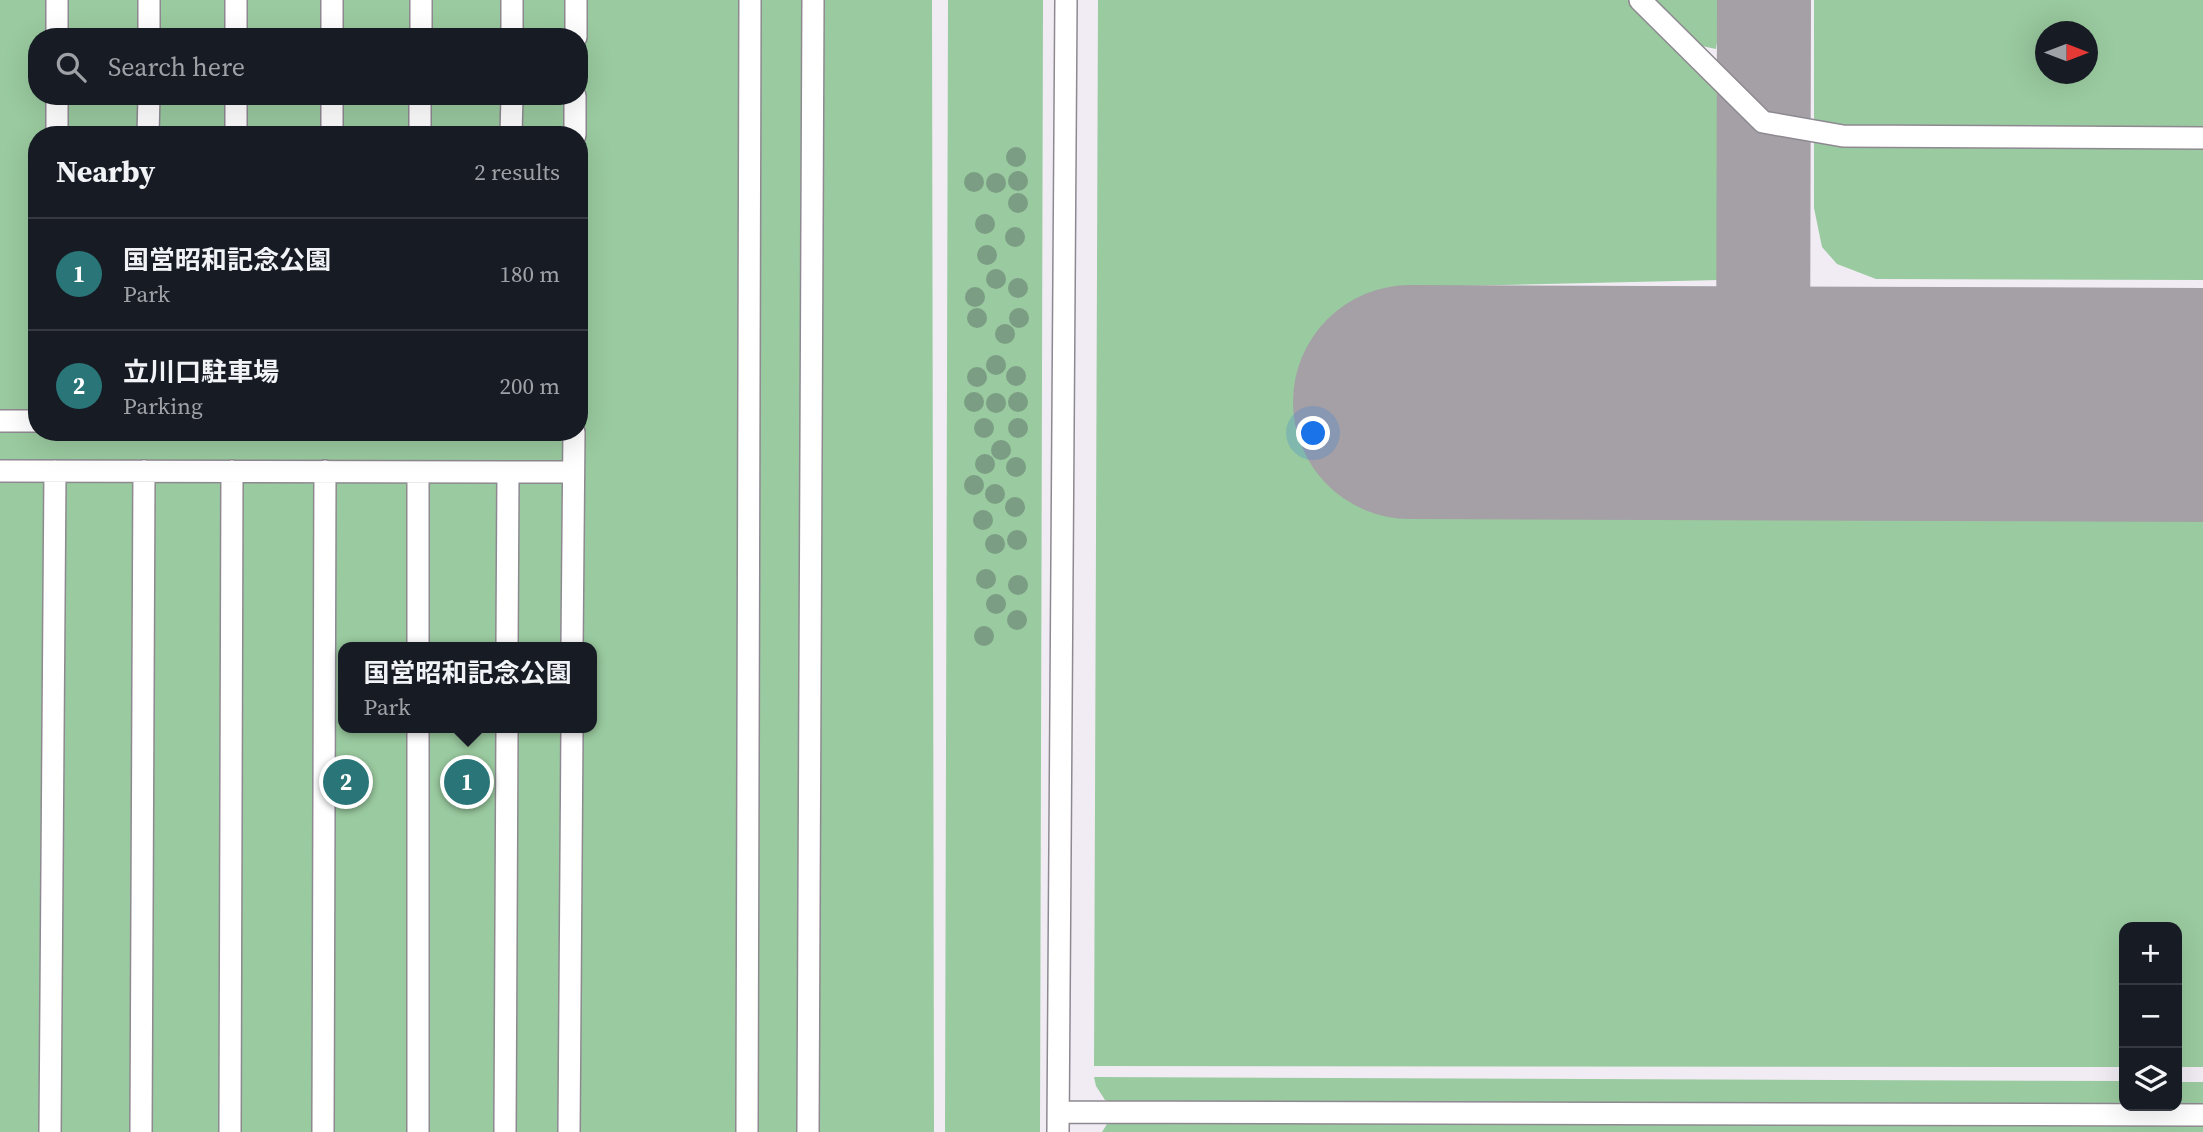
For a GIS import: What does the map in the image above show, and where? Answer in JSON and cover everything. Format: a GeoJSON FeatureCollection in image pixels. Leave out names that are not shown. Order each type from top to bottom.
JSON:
{"type":"FeatureCollection","features":[{"type":"Feature","properties":{"kind":"lane"},"geometry":{"type":"LineString","coordinates":[[57,0],[57,28]]}},
{"type":"Feature","properties":{"kind":"lane"},"geometry":{"type":"LineString","coordinates":[[149,0],[149,28]]}},
{"type":"Feature","properties":{"kind":"lane"},"geometry":{"type":"LineString","coordinates":[[236,0],[236,28]]}},
{"type":"Feature","properties":{"kind":"lane"},"geometry":{"type":"LineString","coordinates":[[332,0],[332,28]]}},
{"type":"Feature","properties":{"kind":"lane"},"geometry":{"type":"LineString","coordinates":[[421,0],[421,28]]}},
{"type":"Feature","properties":{"kind":"lane"},"geometry":{"type":"LineString","coordinates":[[512,0],[512,28]]}},
{"type":"Feature","properties":{"kind":"lane"},"geometry":{"type":"LineString","coordinates":[[576,0],[576,28]]}},
{"type":"Feature","properties":{"kind":"lane"},"geometry":{"type":"LineString","coordinates":[[747,1132],[750,0]]}},
{"type":"Feature","properties":{"kind":"lane"},"geometry":{"type":"LineString","coordinates":[[808,1132],[813,0]]}},
{"type":"Feature","properties":{"kind":"lane"},"geometry":{"type":"LineString","coordinates":[[1066,0],[1058,1122],[2203,1115]]}},
{"type":"Feature","properties":{"kind":"lane"},"geometry":{"type":"LineString","coordinates":[[1640,0],[1763,122],[1843,136],[2203,138]]}},
{"type":"Feature","properties":{"kind":"lane"},"geometry":{"type":"LineString","coordinates":[[57,105],[57,126]]}},
{"type":"Feature","properties":{"kind":"lane"},"geometry":{"type":"LineString","coordinates":[[148,126],[149,105]]}},
{"type":"Feature","properties":{"kind":"lane"},"geometry":{"type":"LineString","coordinates":[[236,105],[236,126]]}},
{"type":"Feature","properties":{"kind":"lane"},"geometry":{"type":"LineString","coordinates":[[332,105],[332,126]]}},
{"type":"Feature","properties":{"kind":"lane"},"geometry":{"type":"LineString","coordinates":[[420,105],[420,126]]}},
{"type":"Feature","properties":{"kind":"lane"},"geometry":{"type":"LineString","coordinates":[[511,126],[512,105]]}},
{"type":"Feature","properties":{"kind":"lane"},"geometry":{"type":"LineString","coordinates":[[575,105],[575,126]]}},
{"type":"Feature","properties":{"kind":"lane"},"geometry":{"type":"LineString","coordinates":[[0,421],[28,421]]}},
{"type":"Feature","properties":{"kind":"lane"},"geometry":{"type":"LineString","coordinates":[[572,642],[573,441]]}},
{"type":"Feature","properties":{"kind":"lane"},"geometry":{"type":"LineString","coordinates":[[0,471],[573,472]]}},
{"type":"Feature","properties":{"kind":"lane"},"geometry":{"type":"LineString","coordinates":[[50,1132],[55,471]]}},
{"type":"Feature","properties":{"kind":"lane"},"geometry":{"type":"LineString","coordinates":[[141,1132],[144,471]]}},
{"type":"Feature","properties":{"kind":"lane"},"geometry":{"type":"LineString","coordinates":[[230,1132],[232,471]]}},
{"type":"Feature","properties":{"kind":"lane"},"geometry":{"type":"LineString","coordinates":[[323,1132],[325,471]]}},
{"type":"Feature","properties":{"kind":"lane"},"geometry":{"type":"LineString","coordinates":[[418,471],[418,642]]}},
{"type":"Feature","properties":{"kind":"lane"},"geometry":{"type":"LineString","coordinates":[[507,642],[508,471]]}},
{"type":"Feature","properties":{"kind":"lane"},"geometry":{"type":"LineString","coordinates":[[418,733],[418,1132]]}},
{"type":"Feature","properties":{"kind":"lane"},"geometry":{"type":"LineString","coordinates":[[505,1132],[507,733]]}},
{"type":"Feature","properties":{"kind":"lane"},"geometry":{"type":"LineString","coordinates":[[569,1132],[572,733]]}},
{"type":"Feature","properties":{"kind":"green space"},"geometry":{"type":"Polygon","coordinates":[[[0,0],[932,0],[934,1132],[0,1132],[0,0]]]}},
{"type":"Feature","properties":{"kind":"green space"},"geometry":{"type":"Polygon","coordinates":[[[948,0],[1043,0],[1040,1132],[945,1132],[948,0]]]}},
{"type":"Feature","properties":{"kind":"green space"},"geometry":{"type":"Polygon","coordinates":[[[1098,0],[1630,0],[1713,82],[1720,101],[1720,280],[1410,287],[1408,512],[2203,516],[2203,1067],[2182,1067],[2182,922],[2119,922],[2119,1067],[1094,1066],[1098,0]]]}},
{"type":"Feature","properties":{"kind":"green space"},"geometry":{"type":"Polygon","coordinates":[[[1655,0],[1719,0],[1716,49],[1702,46],[1655,0]]]}},
{"type":"Feature","properties":{"kind":"green space"},"geometry":{"type":"Polygon","coordinates":[[[1814,0],[2203,0],[2203,280],[1876,279],[1837,264],[1822,247],[1814,208],[1814,0]]]}},
{"type":"Feature","properties":{"kind":"green space"},"geometry":{"type":"Polygon","coordinates":[[[1094,1077],[2119,1081],[2119,1109],[1126,1106],[1105,1100],[1094,1077]]]}},
{"type":"Feature","properties":{"kind":"green space"},"geometry":{"type":"Polygon","coordinates":[[[2182,1082],[2203,1082],[2203,1109],[2182,1109],[2182,1082]]]}},
{"type":"Feature","properties":{"kind":"green space"},"geometry":{"type":"Polygon","coordinates":[[[1123,1120],[2203,1124],[2203,1132],[1102,1132],[1107,1124],[1123,1120]]]}},
{"type":"Feature","properties":{"kind":"taxiway"},"geometry":{"type":"LineString","coordinates":[[1763,403],[1764,0]]}},
{"type":"Feature","properties":{"kind":"runway"},"geometry":{"type":"LineString","coordinates":[[1410,402],[2203,405]]}},
{"type":"Feature","properties":{"kind":"place","name":"立川口駐車場"},"geometry":{"type":"Point","coordinates":[346,782]}},
{"type":"Feature","properties":{"kind":"place","name":"国営昭和記念公園"},"geometry":{"type":"Point","coordinates":[467,782]}}]}
